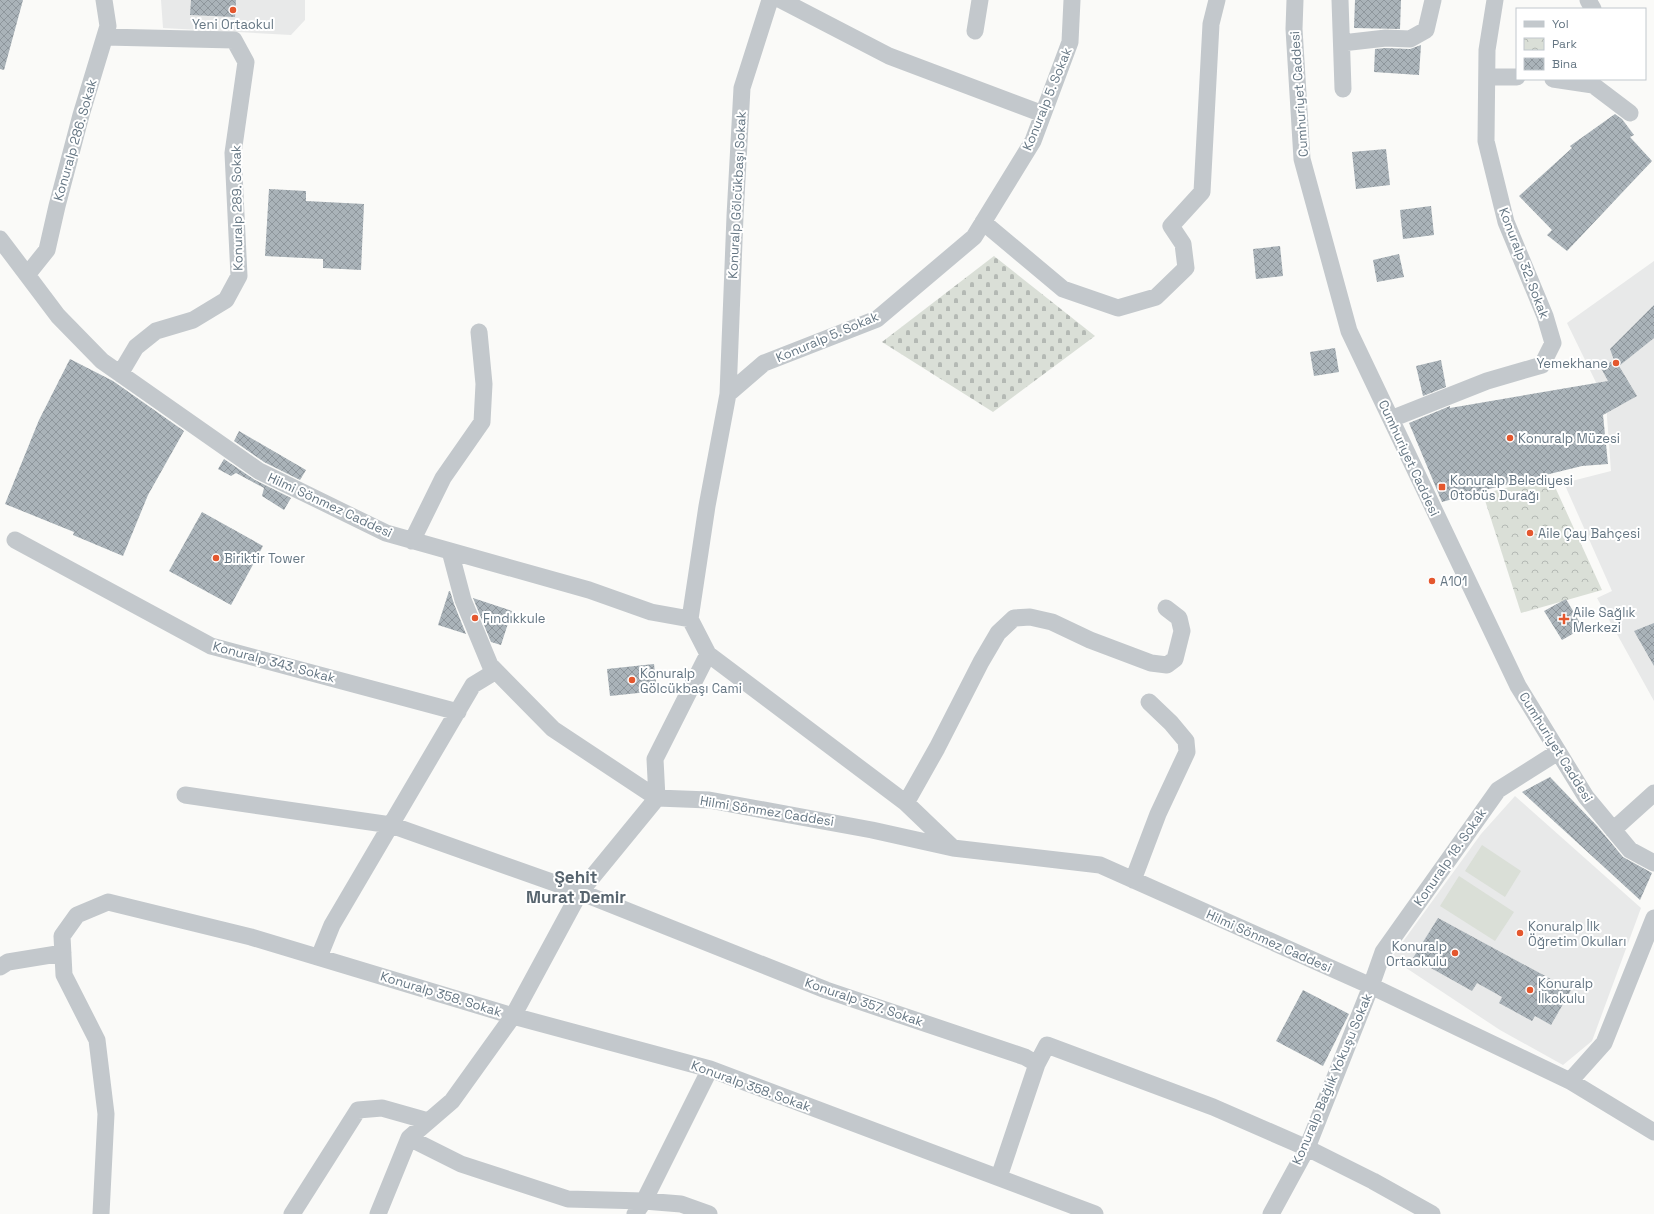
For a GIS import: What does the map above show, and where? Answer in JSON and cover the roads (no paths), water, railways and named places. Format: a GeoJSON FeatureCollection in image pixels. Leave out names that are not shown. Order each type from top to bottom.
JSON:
{"type":"FeatureCollection","features":[{"type":"Feature","properties":{"kind":"street","name":"Konuralp 286. Sokak"},"geometry":{"type":"LineString","coordinates":[[27,275],[47,250],[79,123],[108,26],[104,0]]}},
{"type":"Feature","properties":{"kind":"street","name":"Konuralp Gölcükbaşı Sokak"},"geometry":{"type":"LineString","coordinates":[[728,394],[742,88],[770,0]]}},
{"type":"Feature","properties":{"kind":"street"},"geometry":{"type":"LineString","coordinates":[[781,0],[889,56],[1043,114]]}},
{"type":"Feature","properties":{"kind":"street"},"geometry":{"type":"LineString","coordinates":[[975,31],[980,0]]}},
{"type":"Feature","properties":{"kind":"street","name":"Konuralp 5. Sokak"},"geometry":{"type":"LineString","coordinates":[[728,394],[764,363],[877,319],[974,237],[1033,141],[1070,42],[1072,0]]}},
{"type":"Feature","properties":{"kind":"street"},"geometry":{"type":"LineString","coordinates":[[983,222],[1063,289],[1118,308],[1156,297],[1186,268],[1183,244],[1171,226],[1202,192],[1211,24],[1217,0]]}},
{"type":"Feature","properties":{"kind":"street","name":"Cumhuriyet Caddesi"},"geometry":{"type":"LineString","coordinates":[[1295,0],[1294,29],[1302,158],[1349,331],[1518,686],[1586,797],[1630,850],[1654,863]]}},
{"type":"Feature","properties":{"kind":"street"},"geometry":{"type":"LineString","coordinates":[[1340,0],[1343,89]]}},
{"type":"Feature","properties":{"kind":"street"},"geometry":{"type":"LineString","coordinates":[[1342,43],[1386,38],[1410,39],[1426,30],[1433,0]]}},
{"type":"Feature","properties":{"kind":"street","name":"Konuralp 32. Sokak"},"geometry":{"type":"LineString","coordinates":[[1390,419],[1487,381],[1542,365],[1553,343],[1545,316],[1506,222],[1486,141],[1488,50],[1495,0]]}},
{"type":"Feature","properties":{"kind":"street","name":"Konuralp 289. Sokak"},"geometry":{"type":"LineString","coordinates":[[105,37],[234,40],[246,62],[233,153],[239,276],[226,300],[193,320],[156,331],[136,347],[120,374]]}},
{"type":"Feature","properties":{"kind":"street"},"geometry":{"type":"LineString","coordinates":[[1487,77],[1516,77]]}},
{"type":"Feature","properties":{"kind":"street"},"geometry":{"type":"LineString","coordinates":[[1560,80],[1593,85],[1630,113]]}},
{"type":"Feature","properties":{"kind":"street","name":"Hilmi Sönmez Caddesi"},"geometry":{"type":"LineString","coordinates":[[0,239],[58,316],[102,361],[260,471],[386,533],[589,590],[651,612],[690,619]]}},
{"type":"Feature","properties":{"kind":"street"},"geometry":{"type":"LineString","coordinates":[[412,541],[443,478],[482,422],[484,384],[479,332]]}},
{"type":"Feature","properties":{"kind":"street"},"geometry":{"type":"LineString","coordinates":[[728,394],[707,506],[690,619],[708,654],[906,803],[953,848]]}},
{"type":"Feature","properties":{"kind":"street","name":"Konuralp 343. Sokak"},"geometry":{"type":"LineString","coordinates":[[15,540],[211,646],[458,712]]}},
{"type":"Feature","properties":{"kind":"street"},"geometry":{"type":"LineString","coordinates":[[450,552],[464,600],[490,665],[553,729],[657,798]]}},
{"type":"Feature","properties":{"kind":"street"},"geometry":{"type":"LineString","coordinates":[[906,803],[937,748],[981,662],[998,633],[1014,618],[1030,617],[1052,622],[1090,640],[1151,663],[1167,665],[1175,659],[1182,631],[1180,618],[1166,608]]}},
{"type":"Feature","properties":{"kind":"street"},"geometry":{"type":"LineString","coordinates":[[378,1214],[409,1138],[452,1101],[513,1016],[580,892],[657,798],[655,759],[708,654]]}},
{"type":"Feature","properties":{"kind":"street"},"geometry":{"type":"LineString","coordinates":[[319,957],[332,925],[473,685],[496,671]]}},
{"type":"Feature","properties":{"kind":"street"},"geometry":{"type":"LineString","coordinates":[[1133,880],[1158,814],[1187,752],[1186,741],[1171,723],[1149,702]]}},
{"type":"Feature","properties":{"kind":"street","name":"Konuralp 18. Sokak"},"geometry":{"type":"LineString","coordinates":[[1371,986],[1383,952],[1498,790],[1558,752]]}},
{"type":"Feature","properties":{"kind":"street"},"geometry":{"type":"LineString","coordinates":[[1613,830],[1654,793]]}},
{"type":"Feature","properties":{"kind":"street","name":"Konuralp 357. Sokak"},"geometry":{"type":"LineString","coordinates":[[185,795],[391,825],[580,892],[826,990],[1025,1057],[1037,1064]]}},
{"type":"Feature","properties":{"kind":"street","name":"Hilmi Sönmez Caddesi"},"geometry":{"type":"LineString","coordinates":[[657,798],[709,800],[872,830],[953,848],[1100,865],[1371,986],[1570,1081],[1654,1132]]}},
{"type":"Feature","properties":{"kind":"street","name":"Konuralp 358. Sokak"},"geometry":{"type":"LineString","coordinates":[[101,1214],[106,1114],[97,1040],[64,975],[62,936],[77,915],[108,902],[251,937],[513,1016],[710,1069],[999,1178],[1076,1211],[1095,1214]]}},
{"type":"Feature","properties":{"kind":"street"},"geometry":{"type":"LineString","coordinates":[[1570,1081],[1604,1043],[1654,918]]}},
{"type":"Feature","properties":{"kind":"street"},"geometry":{"type":"LineString","coordinates":[[0,967],[8,962],[63,953]]}},
{"type":"Feature","properties":{"kind":"street","name":"Konuralp Bağlık Yokuşu Sokak"},"geometry":{"type":"LineString","coordinates":[[1271,1214],[1307,1148],[1371,986]]}},
{"type":"Feature","properties":{"kind":"street"},"geometry":{"type":"LineString","coordinates":[[999,1178],[1037,1064],[1047,1045],[1213,1106],[1307,1148],[1373,1181],[1432,1214]]}},
{"type":"Feature","properties":{"kind":"street"},"geometry":{"type":"LineString","coordinates":[[640,1207],[710,1069]]}},
{"type":"Feature","properties":{"kind":"street"},"geometry":{"type":"LineString","coordinates":[[292,1214],[358,1110],[382,1108],[428,1122]]}},
{"type":"Feature","properties":{"kind":"street"},"geometry":{"type":"LineString","coordinates":[[409,1138],[462,1164],[568,1199],[640,1207],[681,1204],[709,1214]]}},
{"type":"Feature","properties":{"kind":"place","name":"Yeni Ortaokul"},"geometry":{"type":"Point","coordinates":[233,10]}},
{"type":"Feature","properties":{"kind":"place","name":"Yemekhane"},"geometry":{"type":"Point","coordinates":[1616,363]}},
{"type":"Feature","properties":{"kind":"place","name":"Konuralp Müzesi"},"geometry":{"type":"Point","coordinates":[1510,438]}},
{"type":"Feature","properties":{"kind":"place","name":"Konuralp Belediyesi Otobüs Durağı"},"geometry":{"type":"Point","coordinates":[1442,487]}},
{"type":"Feature","properties":{"kind":"place","name":"Aile Çay Bahçesi"},"geometry":{"type":"Point","coordinates":[1530,533]}},
{"type":"Feature","properties":{"kind":"place","name":"Biriktir Tower"},"geometry":{"type":"Point","coordinates":[216,558]}},
{"type":"Feature","properties":{"kind":"place","name":"A101"},"geometry":{"type":"Point","coordinates":[1432,581]}},
{"type":"Feature","properties":{"kind":"place","name":"Fındıkkule"},"geometry":{"type":"Point","coordinates":[475,618]}},
{"type":"Feature","properties":{"kind":"place","name":"Aile Sağlık Merkezi"},"geometry":{"type":"Point","coordinates":[1564,619]}},
{"type":"Feature","properties":{"kind":"place","name":"Konuralp Gölcükbaşı Cami"},"geometry":{"type":"Point","coordinates":[632,680]}},
{"type":"Feature","properties":{"kind":"place","name":"Konuralp İlk Öğretim Okulları"},"geometry":{"type":"Point","coordinates":[1520,933]}},
{"type":"Feature","properties":{"kind":"place","name":"Konuralp Ortaokulu"},"geometry":{"type":"Point","coordinates":[1455,953]}},
{"type":"Feature","properties":{"kind":"place","name":"Konuralp İlkokulu"},"geometry":{"type":"Point","coordinates":[1530,990]}},
{"type":"Feature","properties":{"kind":"district","name":"Şehit Murat Demir"},"geometry":{"type":"Point","coordinates":[576,887]}}]}
